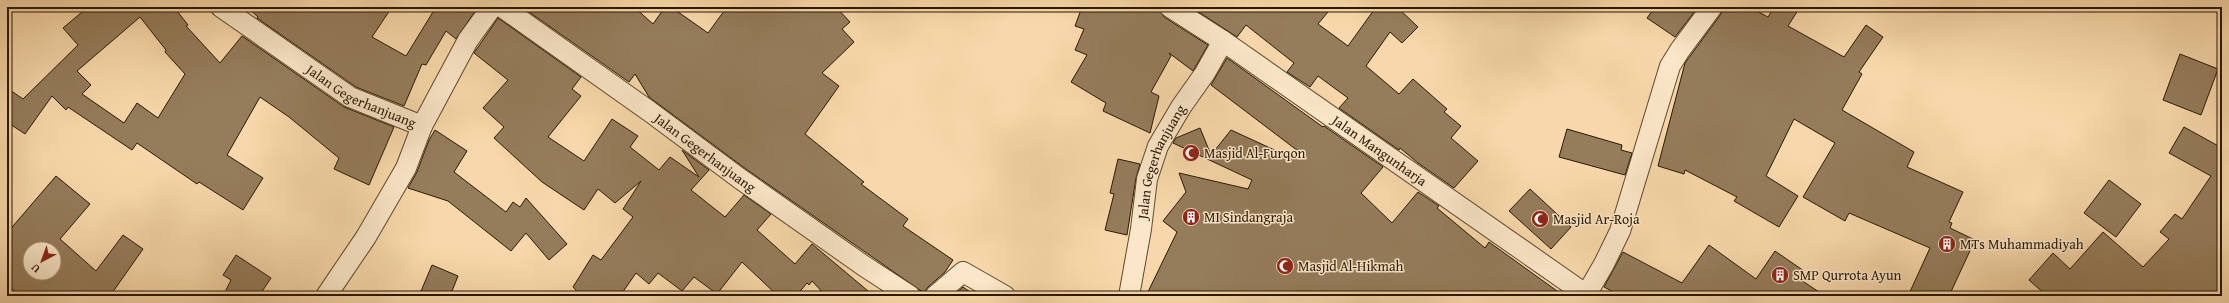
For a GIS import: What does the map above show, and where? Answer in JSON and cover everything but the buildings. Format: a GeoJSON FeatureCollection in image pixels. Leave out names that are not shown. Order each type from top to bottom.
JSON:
{"type":"FeatureCollection","features":[{"type":"Feature","properties":{"kind":"street","name":"Jalan Gegerhanjuang"},"geometry":{"type":"LineString","coordinates":[[221,7],[350,97],[422,126],[406,168],[366,237],[326,296]]}},
{"type":"Feature","properties":{"kind":"street"},"geometry":{"type":"LineString","coordinates":[[422,126],[468,40],[492,7]]}},
{"type":"Feature","properties":{"kind":"street","name":"Jalan Gegerhanjuang"},"geometry":{"type":"LineString","coordinates":[[502,7],[649,111],[745,183],[864,266],[910,296]]}},
{"type":"Feature","properties":{"kind":"street","name":"Jalan Mangunharja"},"geometry":{"type":"LineString","coordinates":[[1170,7],[1223,41],[1587,295]]}},
{"type":"Feature","properties":{"kind":"street"},"geometry":{"type":"LineString","coordinates":[[1587,295],[1620,231],[1670,66],[1712,7]]}},
{"type":"Feature","properties":{"kind":"street","name":"Jalan Gegerhanjuang"},"geometry":{"type":"LineString","coordinates":[[1129,296],[1141,229],[1147,179],[1158,146],[1181,106],[1205,73],[1223,41]]}},
{"type":"Feature","properties":{"kind":"street"},"geometry":{"type":"LineString","coordinates":[[935,296],[963,272],[1005,296]]}},
{"type":"Feature","properties":{"kind":"place","name":"Masjid Al-Furqon"},"geometry":{"type":"Point","coordinates":[1191,153]}},
{"type":"Feature","properties":{"kind":"place","name":"MI Sindangraja"},"geometry":{"type":"Point","coordinates":[1191,217]}},
{"type":"Feature","properties":{"kind":"place","name":"Masjid Ar-Roja"},"geometry":{"type":"Point","coordinates":[1540,219]}},
{"type":"Feature","properties":{"kind":"place","name":"MTs Muhammadiyah"},"geometry":{"type":"Point","coordinates":[1947,244]}},
{"type":"Feature","properties":{"kind":"place","name":"Masjid Al-Hikmah"},"geometry":{"type":"Point","coordinates":[1285,266]}},
{"type":"Feature","properties":{"kind":"place","name":"SMP Qurrota Ayun"},"geometry":{"type":"Point","coordinates":[1780,275]}}]}
